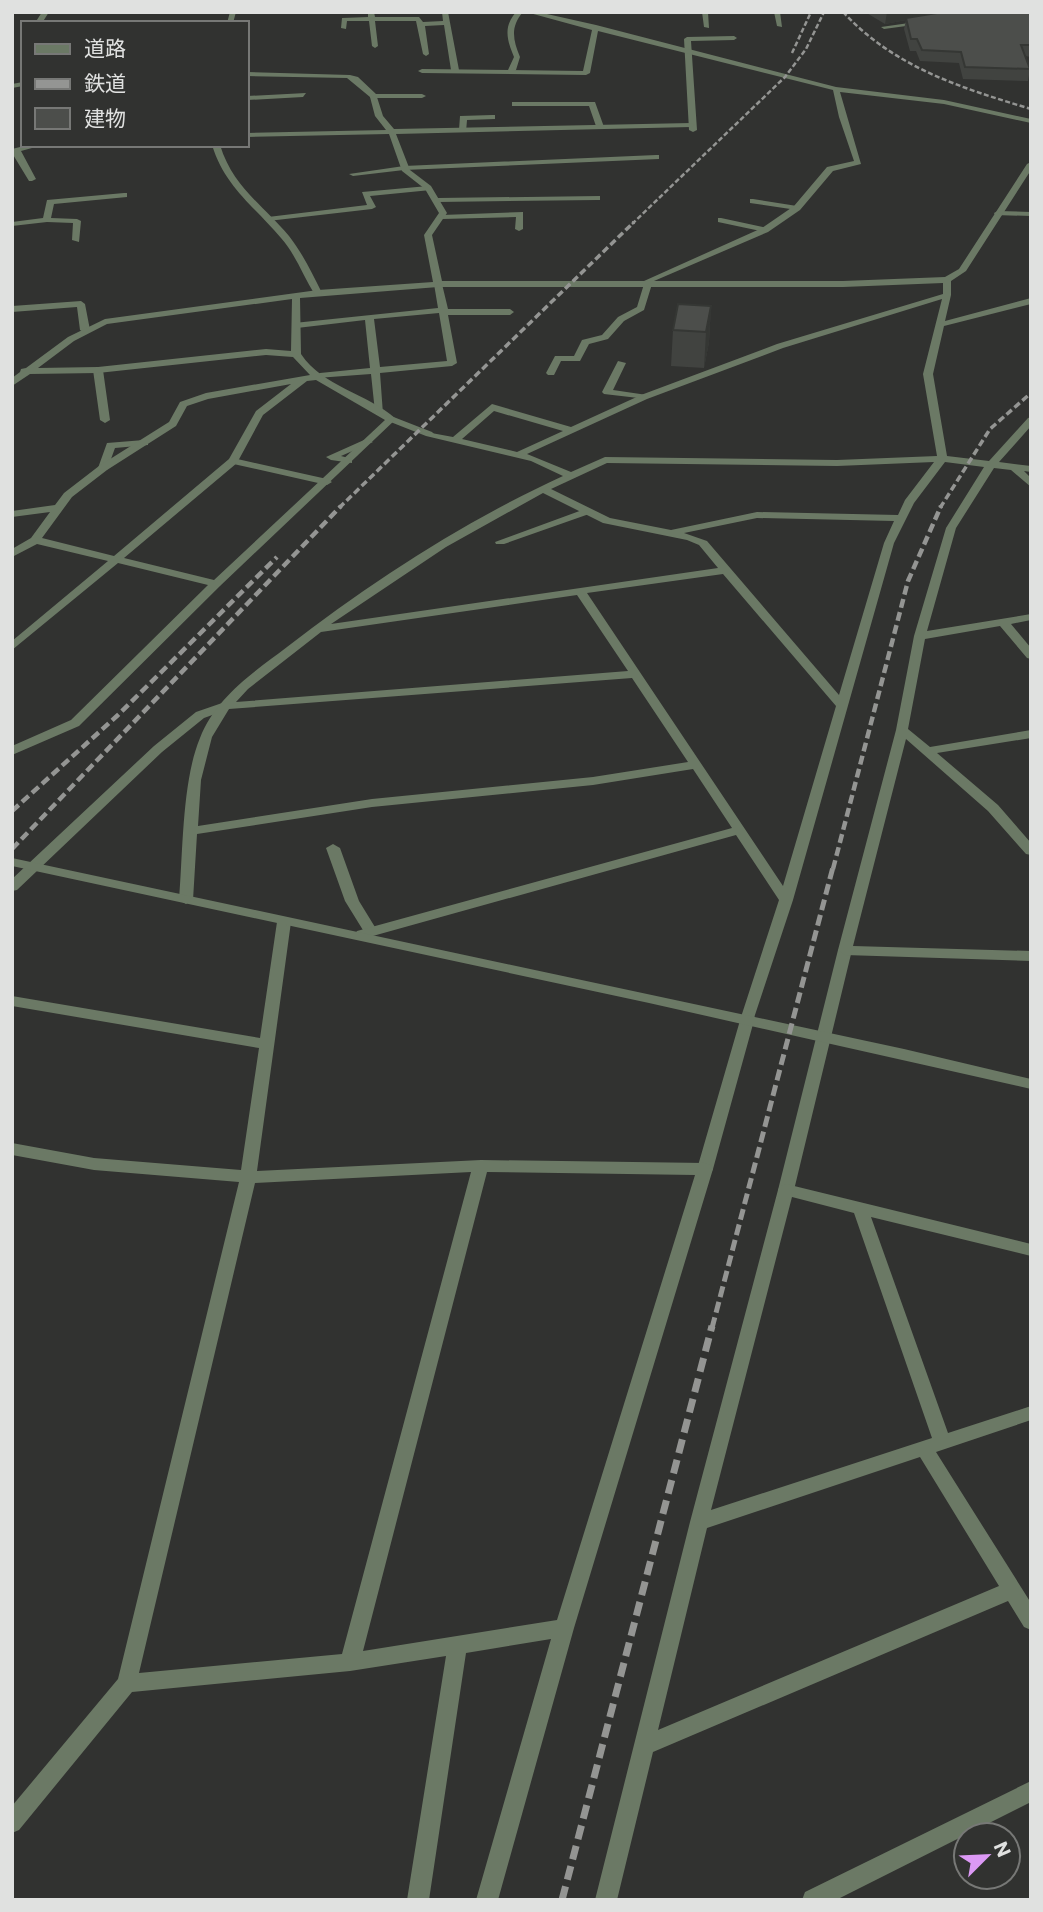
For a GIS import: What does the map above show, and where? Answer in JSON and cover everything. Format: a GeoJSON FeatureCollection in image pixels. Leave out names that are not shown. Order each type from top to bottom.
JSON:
{"type":"FeatureCollection","features":[{"type":"Feature","properties":{"kind":"street"},"geometry":{"type":"LineString","coordinates":[[445,12],[455,70]]}},
{"type":"Feature","properties":{"kind":"street"},"geometry":{"type":"LineString","coordinates":[[512,70],[517,57],[508,30],[511,20],[520,12]]}},
{"type":"Feature","properties":{"kind":"street"},"geometry":{"type":"LineString","coordinates":[[529,12],[836,89],[944,102],[1031,121]]}},
{"type":"Feature","properties":{"kind":"street"},"geometry":{"type":"LineString","coordinates":[[705,12],[707,27]]}},
{"type":"Feature","properties":{"kind":"street"},"geometry":{"type":"LineString","coordinates":[[777,12],[780,26]]}},
{"type":"Feature","properties":{"kind":"street"},"geometry":{"type":"LineString","coordinates":[[372,16],[375,46]]}},
{"type":"Feature","properties":{"kind":"street"},"geometry":{"type":"LineString","coordinates":[[344,28],[344,19],[372,16],[419,19],[426,54]]}},
{"type":"Feature","properties":{"kind":"street"},"geometry":{"type":"LineString","coordinates":[[884,27],[929,20]]}},
{"type":"Feature","properties":{"kind":"street"},"geometry":{"type":"LineString","coordinates":[[421,24],[448,23]]}},
{"type":"Feature","properties":{"kind":"street"},"geometry":{"type":"LineString","coordinates":[[422,71],[586,73],[596,27]]}},
{"type":"Feature","properties":{"kind":"street"},"geometry":{"type":"LineString","coordinates":[[248,135],[692,127],[687,39],[734,38]]}},
{"type":"Feature","properties":{"kind":"street"},"geometry":{"type":"LineString","coordinates":[[248,74],[348,76],[355,79],[373,96],[380,116],[392,132],[404,168],[438,200],[442,217]]}},
{"type":"Feature","properties":{"kind":"street"},"geometry":{"type":"LineString","coordinates":[[644,284],[765,230],[797,208],[830,169],[858,162],[851,138],[839,116],[836,89]]}},
{"type":"Feature","properties":{"kind":"street"},"geometry":{"type":"LineString","coordinates":[[248,98],[303,95]]}},
{"type":"Feature","properties":{"kind":"street"},"geometry":{"type":"LineString","coordinates":[[373,96],[422,96]]}},
{"type":"Feature","properties":{"kind":"street"},"geometry":{"type":"LineString","coordinates":[[515,104],[592,104],[600,127]]}},
{"type":"Feature","properties":{"kind":"street"},"geometry":{"type":"LineString","coordinates":[[463,130],[463,118],[492,117]]}},
{"type":"Feature","properties":{"kind":"street"},"geometry":{"type":"LineString","coordinates":[[216,147],[219,160],[234,187],[268,219],[295,250],[318,293]]}},
{"type":"Feature","properties":{"kind":"street"},"geometry":{"type":"LineString","coordinates":[[14,151],[32,179]]}},
{"type":"Feature","properties":{"kind":"street"},"geometry":{"type":"LineString","coordinates":[[354,174],[404,168],[656,157]]}},
{"type":"Feature","properties":{"kind":"street"},"geometry":{"type":"LineString","coordinates":[[12,383],[85,330],[125,317],[318,293],[438,284],[843,284],[947,280],[962,271],[1031,164]]}},
{"type":"Feature","properties":{"kind":"street"},"geometry":{"type":"LineString","coordinates":[[268,219],[372,206],[365,194],[428,188]]}},
{"type":"Feature","properties":{"kind":"street"},"geometry":{"type":"LineString","coordinates":[[47,220],[50,202],[124,195]]}},
{"type":"Feature","properties":{"kind":"street"},"geometry":{"type":"LineString","coordinates":[[438,200],[531,196],[597,198]]}},
{"type":"Feature","properties":{"kind":"street"},"geometry":{"type":"LineString","coordinates":[[753,201],[797,208]]}},
{"type":"Feature","properties":{"kind":"street"},"geometry":{"type":"LineString","coordinates":[[998,213],[1031,214]]}},
{"type":"Feature","properties":{"kind":"street"},"geometry":{"type":"LineString","coordinates":[[12,554],[35,540],[68,495],[103,468],[173,424],[183,404],[206,396],[320,376],[452,363],[428,235],[442,217],[520,214],[519,229]]}},
{"type":"Feature","properties":{"kind":"street"},"geometry":{"type":"LineString","coordinates":[[12,224],[47,220],[77,221],[76,240]]}},
{"type":"Feature","properties":{"kind":"street"},"geometry":{"type":"LineString","coordinates":[[721,220],[765,230]]}},
{"type":"Feature","properties":{"kind":"street"},"geometry":{"type":"LineString","coordinates":[[487,1900],[564,1628],[705,1169],[748,1017],[786,900],[889,543],[901,517],[942,459],[928,374],[947,295],[947,280]]}},
{"type":"Feature","properties":{"kind":"street"},"geometry":{"type":"LineString","coordinates":[[551,373],[558,358],[577,359],[585,342],[605,337],[621,318],[641,308],[644,284]]}},
{"type":"Feature","properties":{"kind":"street"},"geometry":{"type":"LineString","coordinates":[[518,455],[644,397],[780,346],[947,295]]}},
{"type":"Feature","properties":{"kind":"street"},"geometry":{"type":"LineString","coordinates":[[296,296],[296,354],[299,361],[320,376],[391,419],[429,434],[534,458],[571,476]]}},
{"type":"Feature","properties":{"kind":"street"},"geometry":{"type":"LineString","coordinates":[[939,325],[1031,301]]}},
{"type":"Feature","properties":{"kind":"street"},"geometry":{"type":"LineString","coordinates":[[12,309],[81,304],[85,330]]}},
{"type":"Feature","properties":{"kind":"street"},"geometry":{"type":"LineString","coordinates":[[297,325],[444,311],[510,312]]}},
{"type":"Feature","properties":{"kind":"street"},"geometry":{"type":"LineString","coordinates":[[369,317],[380,412]]}},
{"type":"Feature","properties":{"kind":"street"},"geometry":{"type":"LineString","coordinates":[[12,371],[98,370],[266,352],[296,354]]}},
{"type":"Feature","properties":{"kind":"street"},"geometry":{"type":"LineString","coordinates":[[621,363],[607,392],[644,397]]}},
{"type":"Feature","properties":{"kind":"street"},"geometry":{"type":"LineString","coordinates":[[98,370],[105,420]]}},
{"type":"Feature","properties":{"kind":"street"},"geometry":{"type":"LineString","coordinates":[[12,647],[233,461],[259,413],[304,379]]}},
{"type":"Feature","properties":{"kind":"street"},"geometry":{"type":"LineString","coordinates":[[455,440],[492,407],[571,430]]}},
{"type":"Feature","properties":{"kind":"street"},"geometry":{"type":"LineString","coordinates":[[12,751],[75,723],[216,584],[391,419]]}},
{"type":"Feature","properties":{"kind":"street"},"geometry":{"type":"LineString","coordinates":[[606,1900],[699,1522],[826,1035],[845,950],[902,730],[920,636],[951,528],[990,466],[1031,420]]}},
{"type":"Feature","properties":{"kind":"street"},"geometry":{"type":"LineString","coordinates":[[348,461],[331,457],[368,442]]}},
{"type":"Feature","properties":{"kind":"street"},"geometry":{"type":"LineString","coordinates":[[103,468],[111,445],[144,443]]}},
{"type":"Feature","properties":{"kind":"street"},"geometry":{"type":"LineString","coordinates":[[186,900],[195,780],[206,737],[225,706],[244,686],[315,629],[442,545],[543,489],[605,460],[837,463],[942,459],[1031,469]]}},
{"type":"Feature","properties":{"kind":"street"},"geometry":{"type":"LineString","coordinates":[[233,461],[327,482]]}},
{"type":"Feature","properties":{"kind":"street"},"geometry":{"type":"LineString","coordinates":[[1015,468],[1031,484]]}},
{"type":"Feature","properties":{"kind":"street"},"geometry":{"type":"LineString","coordinates":[[543,489],[607,521],[703,543],[842,706]]}},
{"type":"Feature","properties":{"kind":"street"},"geometry":{"type":"LineString","coordinates":[[12,514],[58,508]]}},
{"type":"Feature","properties":{"kind":"street"},"geometry":{"type":"LineString","coordinates":[[500,542],[585,512]]}},
{"type":"Feature","properties":{"kind":"street"},"geometry":{"type":"LineString","coordinates":[[668,533],[757,514],[901,517]]}},
{"type":"Feature","properties":{"kind":"street"},"geometry":{"type":"LineString","coordinates":[[35,540],[120,558],[216,584]]}},
{"type":"Feature","properties":{"kind":"street"},"geometry":{"type":"LineString","coordinates":[[315,629],[725,570]]}},
{"type":"Feature","properties":{"kind":"street"},"geometry":{"type":"LineString","coordinates":[[580,591],[786,900]]}},
{"type":"Feature","properties":{"kind":"street"},"geometry":{"type":"LineString","coordinates":[[920,636],[1031,617]]}},
{"type":"Feature","properties":{"kind":"street"},"geometry":{"type":"LineString","coordinates":[[1003,622],[1031,656]]}},
{"type":"Feature","properties":{"kind":"street"},"geometry":{"type":"LineString","coordinates":[[12,887],[158,749],[201,715],[225,706],[636,674]]}},
{"type":"Feature","properties":{"kind":"street"},"geometry":{"type":"LineString","coordinates":[[902,730],[993,808],[1031,851]]}},
{"type":"Feature","properties":{"kind":"street"},"geometry":{"type":"LineString","coordinates":[[929,751],[1031,734]]}},
{"type":"Feature","properties":{"kind":"street"},"geometry":{"type":"LineString","coordinates":[[190,831],[372,803],[593,781],[696,765]]}},
{"type":"Feature","properties":{"kind":"street"},"geometry":{"type":"LineString","coordinates":[[366,933],[740,830]]}},
{"type":"Feature","properties":{"kind":"street"},"geometry":{"type":"LineString","coordinates":[[332,848],[366,933]]}},
{"type":"Feature","properties":{"kind":"street"},"geometry":{"type":"LineString","coordinates":[[12,862],[284,922],[366,933],[748,1017],[1031,1084]]}},
{"type":"Feature","properties":{"kind":"street"},"geometry":{"type":"LineString","coordinates":[[12,1824],[127,1683],[248,1177],[284,922]]}},
{"type":"Feature","properties":{"kind":"street"},"geometry":{"type":"LineString","coordinates":[[845,950],[1031,956]]}},
{"type":"Feature","properties":{"kind":"street"},"geometry":{"type":"LineString","coordinates":[[12,1001],[267,1044]]}},
{"type":"Feature","properties":{"kind":"street"},"geometry":{"type":"LineString","coordinates":[[12,1149],[94,1164],[248,1177],[481,1166],[705,1169]]}},
{"type":"Feature","properties":{"kind":"street"},"geometry":{"type":"LineString","coordinates":[[350,1662],[481,1166]]}},
{"type":"Feature","properties":{"kind":"street"},"geometry":{"type":"LineString","coordinates":[[786,1190],[1031,1250]]}},
{"type":"Feature","properties":{"kind":"street"},"geometry":{"type":"LineString","coordinates":[[860,1208],[942,1443]]}},
{"type":"Feature","properties":{"kind":"street"},"geometry":{"type":"LineString","coordinates":[[699,1522],[1031,1413]]}},
{"type":"Feature","properties":{"kind":"street"},"geometry":{"type":"LineString","coordinates":[[923,1448],[1031,1621]]}},
{"type":"Feature","properties":{"kind":"street"},"geometry":{"type":"LineString","coordinates":[[645,1745],[1012,1590]]}},
{"type":"Feature","properties":{"kind":"street"},"geometry":{"type":"LineString","coordinates":[[127,1683],[350,1662],[564,1628]]}},
{"type":"Feature","properties":{"kind":"street"},"geometry":{"type":"LineString","coordinates":[[418,1900],[457,1645]]}},
{"type":"Feature","properties":{"kind":"street"},"geometry":{"type":"LineString","coordinates":[[824,1897],[1031,1791]]}},
{"type":"Feature","properties":{"kind":"building"},"geometry":{"type":"Polygon","coordinates":[[[943,12],[1031,13],[1031,45],[1021,45],[1030,69],[965,67],[961,52],[922,50],[917,39],[911,39],[906,18],[943,12]]]}},
{"type":"Feature","properties":{"kind":"building"},"geometry":{"type":"Polygon","coordinates":[[[678,304],[711,306],[706,332],[673,330],[678,304]]]}},
{"type":"Feature","properties":{"kind":"railway"},"geometry":{"type":"LineString","coordinates":[[792,53],[811,12]]}},
{"type":"Feature","properties":{"kind":"railway"},"geometry":{"type":"LineString","coordinates":[[632,224],[785,77],[806,49],[824,12]]}},
{"type":"Feature","properties":{"kind":"railway"},"geometry":{"type":"LineString","coordinates":[[843,12],[863,31],[906,61],[954,84],[1031,109]]}},
{"type":"Feature","properties":{"kind":"railway"},"geometry":{"type":"LineString","coordinates":[[340,507],[634,222]]}},
{"type":"Feature","properties":{"kind":"railway"},"geometry":{"type":"LineString","coordinates":[[940,507],[990,429],[1031,393]]}},
{"type":"Feature","properties":{"kind":"railway"},"geometry":{"type":"LineString","coordinates":[[12,849],[340,507]]}},
{"type":"Feature","properties":{"kind":"railway"},"geometry":{"type":"LineString","coordinates":[[833,869],[908,581],[940,507]]}},
{"type":"Feature","properties":{"kind":"railway"},"geometry":{"type":"LineString","coordinates":[[12,811],[118,715],[277,557]]}},
{"type":"Feature","properties":{"kind":"railway"},"geometry":{"type":"LineString","coordinates":[[712,1328],[833,867]]}},
{"type":"Feature","properties":{"kind":"railway"},"geometry":{"type":"LineString","coordinates":[[562,1900],[712,1326]]}}]}
